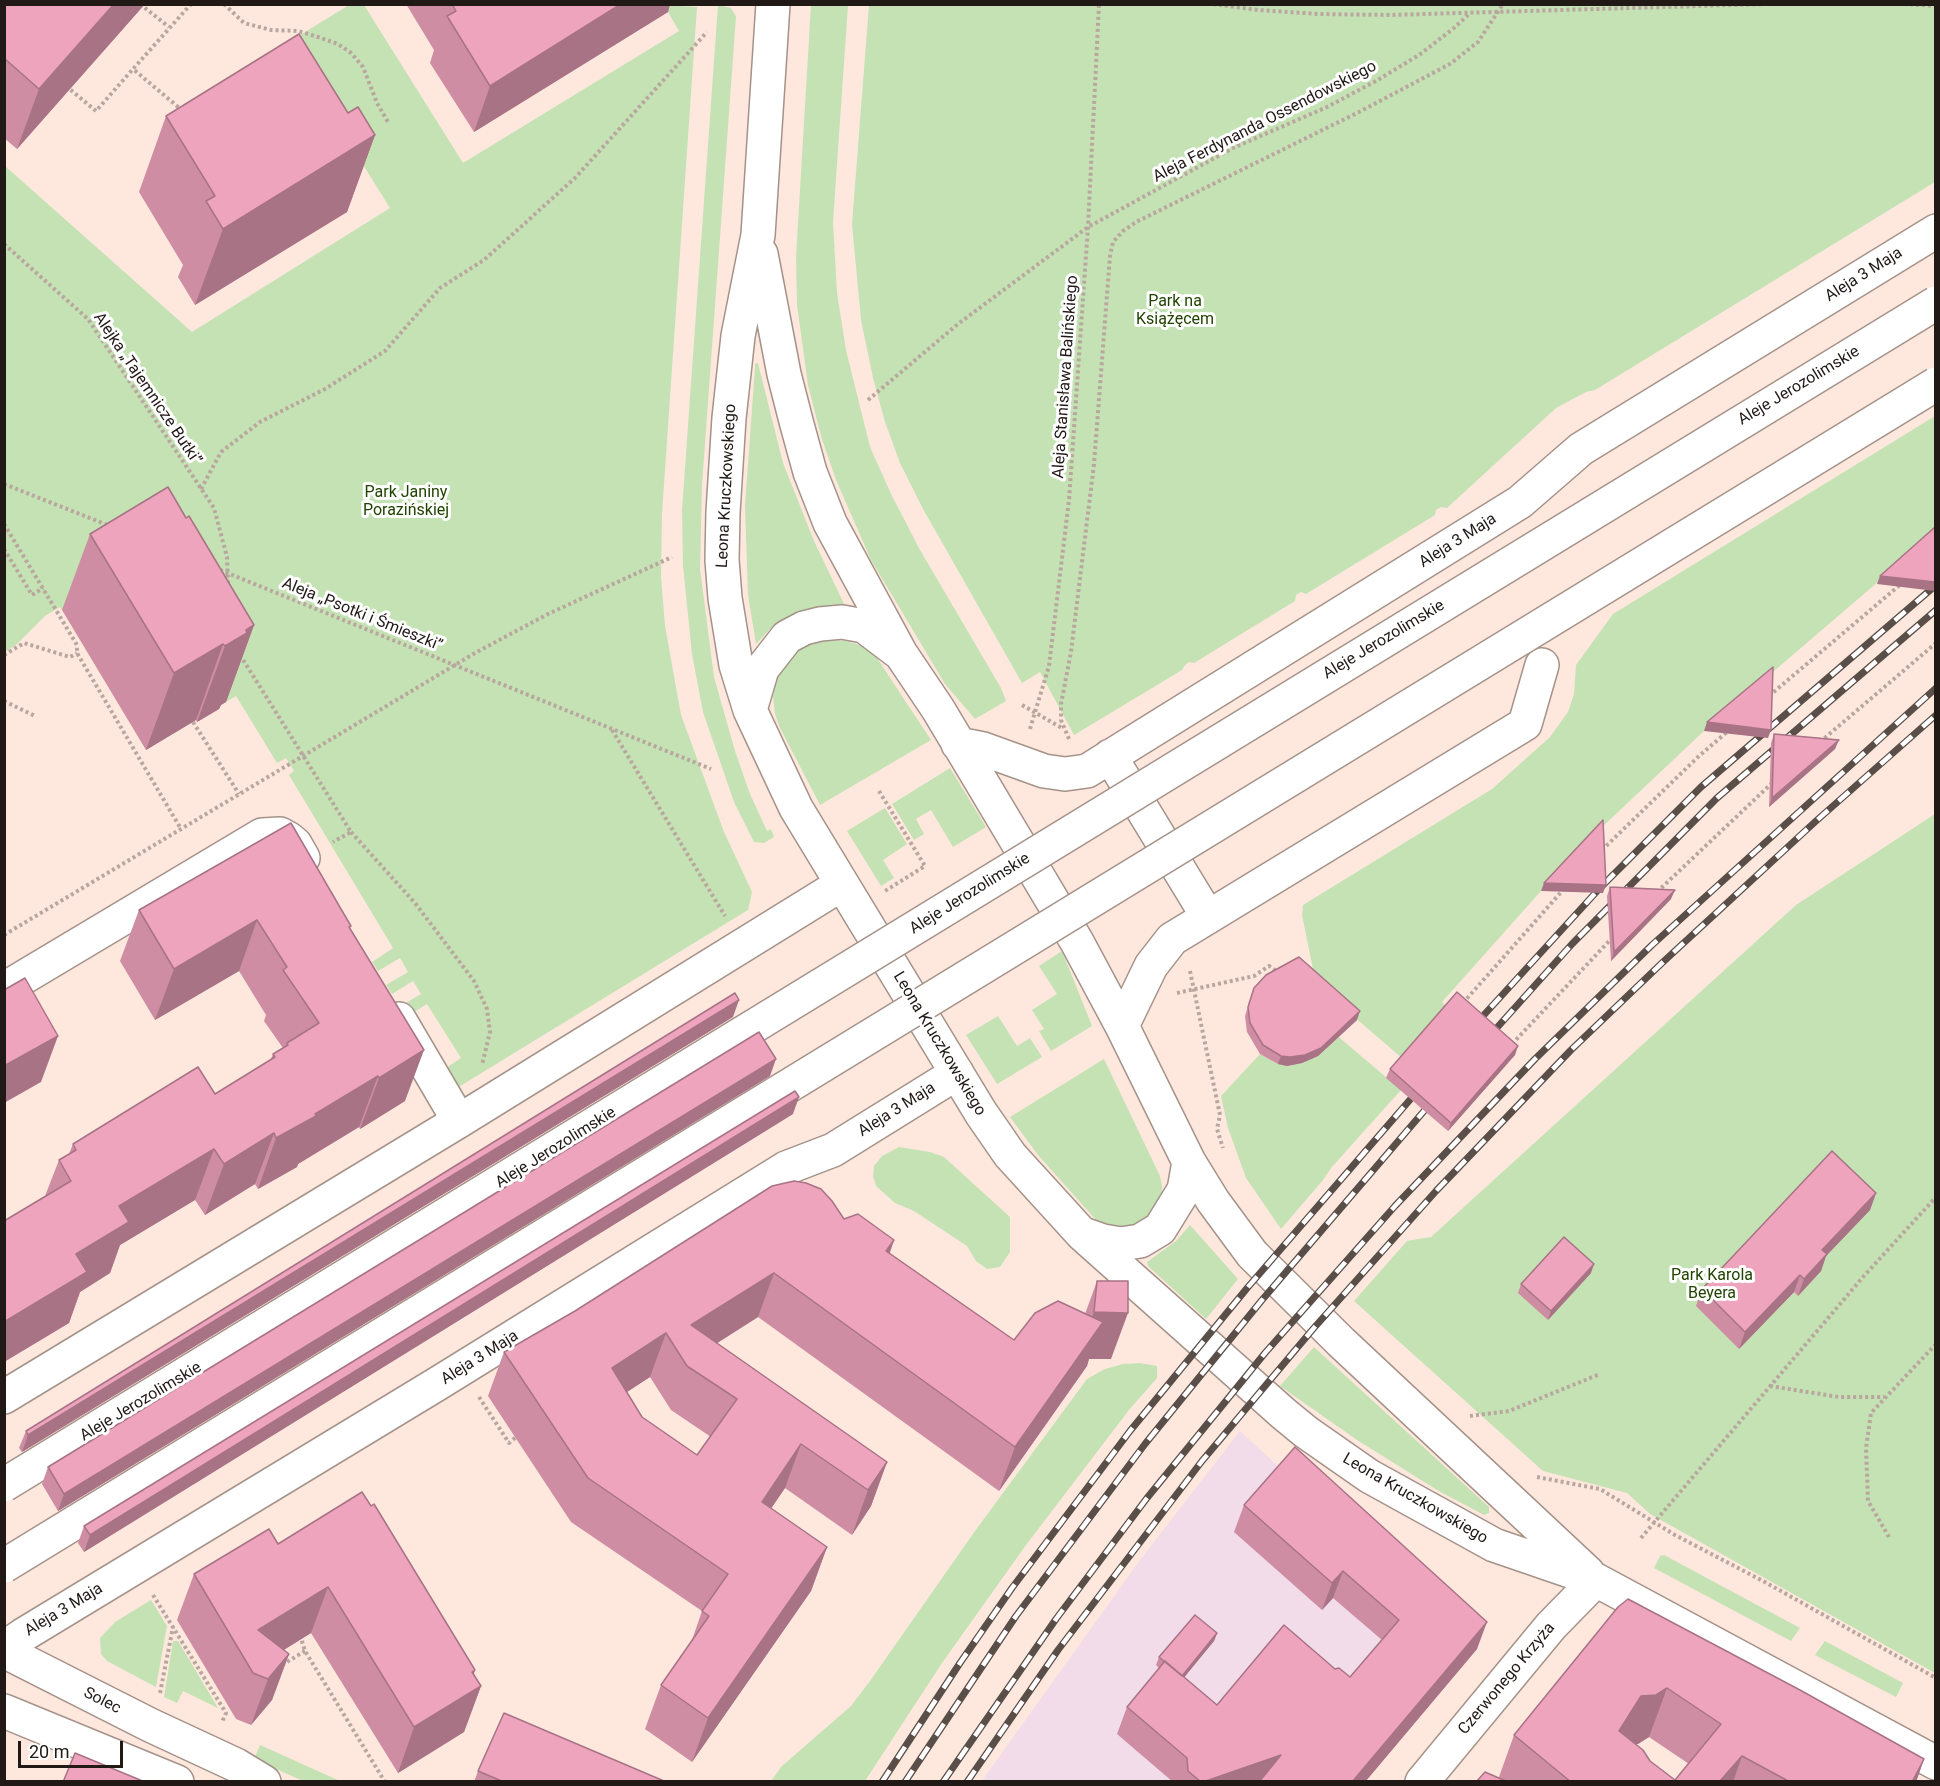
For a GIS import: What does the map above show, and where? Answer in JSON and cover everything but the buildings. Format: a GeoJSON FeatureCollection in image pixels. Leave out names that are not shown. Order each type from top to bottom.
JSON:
{"type":"FeatureCollection","features":[{"type":"Feature","properties":{"kind":"street","name":"Leona Kruczkowskiego"},"geometry":{"type":"LineString","coordinates":[[773,4],[758,235],[738,336],[729,418],[722,550],[725,598],[736,665],[750,710],[796,808],[981,1113],[1010,1155],[1082,1234],[1284,1414],[1370,1476],[1494,1545],[1596,1580],[1935,1763]]}},
{"type":"Feature","properties":{"kind":"street","name":"Aleja 3 Maja"},"geometry":{"type":"LineString","coordinates":[[958,744],[983,749],[1044,771],[1065,774],[1087,771],[1520,502],[1581,449],[1935,231]]}},
{"type":"Feature","properties":{"kind":"street","name":"Leona Kruczkowskiego"},"geometry":{"type":"LineString","coordinates":[[758,235],[784,374],[810,472],[830,523],[901,654],[1077,942],[1122,1026],[1189,1162],[1213,1201],[1252,1254],[1341,1342],[1596,1580]]}},
{"type":"Feature","properties":{"kind":"street","name":"Aleje Jerozolimskie"},"geometry":{"type":"LineString","coordinates":[[4,1485],[1935,303]]}},
{"type":"Feature","properties":{"kind":"street"},"geometry":{"type":"LineString","coordinates":[[4,1566],[1935,384]]}},
{"type":"Feature","properties":{"kind":"street"},"geometry":{"type":"LineString","coordinates":[[750,710],[762,669],[787,637],[804,628],[842,622],[864,626],[901,654]]}},
{"type":"Feature","properties":{"kind":"street"},"geometry":{"type":"LineString","coordinates":[[1122,1026],[1151,966],[1172,939],[1525,724],[1542,665]]}},
{"type":"Feature","properties":{"kind":"street"},"geometry":{"type":"LineString","coordinates":[[1110,756],[1208,917]]}},
{"type":"Feature","properties":{"kind":"street"},"geometry":{"type":"LineString","coordinates":[[4,989],[262,835],[279,834],[289,839],[295,844],[310,870]]}},
{"type":"Feature","properties":{"kind":"street"},"geometry":{"type":"LineString","coordinates":[[4,1397],[842,884]]}},
{"type":"Feature","properties":{"kind":"street"},"geometry":{"type":"LineString","coordinates":[[382,990],[459,1120]]}},
{"type":"Feature","properties":{"kind":"street","name":"Aleja 3 Maja"},"geometry":{"type":"LineString","coordinates":[[4,1649],[33,1629],[437,1384],[786,1168],[833,1150],[957,1073]]}},
{"type":"Feature","properties":{"kind":"street"},"geometry":{"type":"LineString","coordinates":[[1082,1234],[1121,1244],[1140,1241],[1160,1229],[1184,1190],[1189,1162]]}},
{"type":"Feature","properties":{"kind":"street","name":"Czerwonego Krzyża"},"geometry":{"type":"LineString","coordinates":[[1422,1782],[1551,1626],[1596,1580]]}},
{"type":"Feature","properties":{"kind":"street","name":"Solec"},"geometry":{"type":"LineString","coordinates":[[4,1649],[150,1725],[236,1765],[264,1782]]}},
{"type":"Feature","properties":{"kind":"street"},"geometry":{"type":"LineString","coordinates":[[4,1712],[177,1782]]}},
{"type":"Feature","properties":{"kind":"path"},"geometry":{"type":"LineString","coordinates":[[140,4],[169,27]]}},
{"type":"Feature","properties":{"kind":"path"},"geometry":{"type":"LineString","coordinates":[[64,84],[96,111],[191,4]]}},
{"type":"Feature","properties":{"kind":"path"},"geometry":{"type":"LineString","coordinates":[[224,4],[244,23],[271,30],[298,31],[328,40],[345,49],[363,67],[377,103],[388,122]]}},
{"type":"Feature","properties":{"kind":"path","name":"Aleja Stanisława Balińskiego"},"geometry":{"type":"LineString","coordinates":[[1027,738],[1049,666],[1070,500],[1088,227],[1099,4]]}},
{"type":"Feature","properties":{"kind":"path"},"geometry":{"type":"LineString","coordinates":[[1213,4],[1319,14],[1469,14],[1768,4]]}},
{"type":"Feature","properties":{"kind":"path"},"geometry":{"type":"LineString","coordinates":[[1073,745],[1063,728],[1061,704],[1071,652],[1094,464],[1109,266],[1113,242],[1122,231],[1136,222],[1359,112],[1450,63],[1478,42],[1503,4]]}},
{"type":"Feature","properties":{"kind":"path"},"geometry":{"type":"LineString","coordinates":[[1904,4],[1935,6]]}},
{"type":"Feature","properties":{"kind":"path","name":"Aleja Ferdynanda Ossendowskiego"},"geometry":{"type":"LineString","coordinates":[[868,400],[958,324],[1088,227],[1233,148],[1327,107],[1376,81],[1419,55],[1469,14]]}},
{"type":"Feature","properties":{"kind":"path"},"geometry":{"type":"LineString","coordinates":[[201,489],[221,452],[260,422],[325,389],[385,351],[440,288],[484,260],[575,178],[707,32]]}},
{"type":"Feature","properties":{"kind":"path"},"geometry":{"type":"LineString","coordinates":[[133,69],[183,112]]}},
{"type":"Feature","properties":{"kind":"path","name":"Alejka „Tajemnicze Butki”"},"geometry":{"type":"LineString","coordinates":[[4,244],[88,319],[214,508],[227,557],[228,591]]}},
{"type":"Feature","properties":{"kind":"path"},"geometry":{"type":"LineString","coordinates":[[4,484],[111,527]]}},
{"type":"Feature","properties":{"kind":"path"},"geometry":{"type":"LineString","coordinates":[[4,524],[77,645],[76,653],[181,829]]}},
{"type":"Feature","properties":{"kind":"path"},"geometry":{"type":"LineString","coordinates":[[4,549],[32,595],[43,588]]}},
{"type":"Feature","properties":{"kind":"path"},"geometry":{"type":"LineString","coordinates":[[4,935],[454,665],[548,614],[672,557]]}},
{"type":"Feature","properties":{"kind":"path"},"geometry":{"type":"LineString","coordinates":[[4,562],[10,559]]}},
{"type":"Feature","properties":{"kind":"path","name":"Aleja „Psotki i Śmieszki”"},"geometry":{"type":"LineString","coordinates":[[217,569],[711,769]]}},
{"type":"Feature","properties":{"kind":"path"},"geometry":{"type":"LineString","coordinates":[[1761,702],[1902,583]]}},
{"type":"Feature","properties":{"kind":"path"},"geometry":{"type":"LineString","coordinates":[[4,655],[24,643],[70,657],[76,653]]}},
{"type":"Feature","properties":{"kind":"path"},"geometry":{"type":"LineString","coordinates":[[1816,746],[1935,643]]}},
{"type":"Feature","properties":{"kind":"path"},"geometry":{"type":"LineString","coordinates":[[237,650],[351,832],[415,903],[474,981],[488,1009],[490,1032],[480,1073]]}},
{"type":"Feature","properties":{"kind":"path"},"geometry":{"type":"LineString","coordinates":[[4,700],[35,717]]}},
{"type":"Feature","properties":{"kind":"path"},"geometry":{"type":"LineString","coordinates":[[1023,705],[1063,728]]}},
{"type":"Feature","properties":{"kind":"path"},"geometry":{"type":"LineString","coordinates":[[193,722],[239,794]]}},
{"type":"Feature","properties":{"kind":"path"},"geometry":{"type":"LineString","coordinates":[[1597,854],[1699,756],[1735,725]]}},
{"type":"Feature","properties":{"kind":"path"},"geometry":{"type":"LineString","coordinates":[[611,729],[729,921]]}},
{"type":"Feature","properties":{"kind":"path"},"geometry":{"type":"LineString","coordinates":[[1653,896],[1780,777]]}},
{"type":"Feature","properties":{"kind":"path"},"geometry":{"type":"LineString","coordinates":[[879,791],[925,866],[879,894]]}},
{"type":"Feature","properties":{"kind":"path"},"geometry":{"type":"LineString","coordinates":[[310,870],[351,832]]}},
{"type":"Feature","properties":{"kind":"path"},"geometry":{"type":"LineString","coordinates":[[1461,1006],[1566,886]]}},
{"type":"Feature","properties":{"kind":"path"},"geometry":{"type":"LineString","coordinates":[[1509,1048],[1620,930]]}},
{"type":"Feature","properties":{"kind":"path"},"geometry":{"type":"LineString","coordinates":[[1175,993],[1254,976],[1269,966],[1283,976]]}},
{"type":"Feature","properties":{"kind":"path"},"geometry":{"type":"LineString","coordinates":[[1190,969],[1220,1115],[1217,1129]]}},
{"type":"Feature","properties":{"kind":"path"},"geometry":{"type":"LineString","coordinates":[[1641,1538],[1769,1386],[1935,1197]]}},
{"type":"Feature","properties":{"kind":"path"},"geometry":{"type":"LineString","coordinates":[[1888,1537],[1868,1500],[1866,1448],[1871,1413],[1935,1344]]}},
{"type":"Feature","properties":{"kind":"path"},"geometry":{"type":"LineString","coordinates":[[1465,1416],[1509,1411],[1600,1374]]}},
{"type":"Feature","properties":{"kind":"path"},"geometry":{"type":"LineString","coordinates":[[1769,1386],[1839,1397],[1885,1397]]}},
{"type":"Feature","properties":{"kind":"path"},"geometry":{"type":"LineString","coordinates":[[481,1400],[509,1443],[516,1437]]}},
{"type":"Feature","properties":{"kind":"path"},"geometry":{"type":"LineString","coordinates":[[1530,1476],[1600,1489],[1653,1522],[1935,1678]]}},
{"type":"Feature","properties":{"kind":"path"},"geometry":{"type":"LineString","coordinates":[[152,1591],[226,1713],[219,1728]]}},
{"type":"Feature","properties":{"kind":"path"},"geometry":{"type":"LineString","coordinates":[[158,1699],[173,1626]]}},
{"type":"Feature","properties":{"kind":"path"},"geometry":{"type":"LineString","coordinates":[[296,1629],[302,1638],[305,1651],[385,1782]]}},
{"type":"Feature","properties":{"kind":"path"},"geometry":{"type":"LineString","coordinates":[[276,1668],[305,1651]]}},
{"type":"Feature","properties":{"kind":"path"},"geometry":{"type":"LineString","coordinates":[[219,1703],[229,1697]]}},
{"type":"Feature","properties":{"kind":"shaded area"},"geometry":{"type":"Polygon","coordinates":[[[1240,1431],[1477,1649],[1365,1781],[981,1782],[1140,1560],[1240,1431]]]}},
{"type":"Feature","properties":{"kind":"green space","name":"Park Janiny Porazińskiej"},"geometry":{"type":"Polygon","coordinates":[[[349,5],[364,5],[463,163],[679,31],[664,5],[697,7],[662,513],[661,576],[665,626],[681,715],[724,832],[752,892],[748,910],[452,1091],[440,1072],[461,1058],[427,1004],[406,1017],[399,1007],[421,994],[413,981],[392,994],[386,985],[408,972],[400,958],[378,971],[372,962],[393,948],[289,775],[294,771],[286,758],[277,763],[236,696],[226,702],[161,593],[140,563],[62,610],[60,607],[45,616],[17,644],[5,652],[5,166],[192,332],[390,208],[287,43],[349,5]]]}},
{"type":"Feature","properties":{"kind":"green space"},"geometry":{"type":"Polygon","coordinates":[[[718,5],[731,8],[736,16],[702,485],[700,569],[714,677],[750,794],[767,831],[771,829],[774,837],[764,843],[754,842],[734,802],[703,712],[692,654],[683,566],[682,510],[718,5]]]}},
{"type":"Feature","properties":{"kind":"green space"},"geometry":{"type":"Polygon","coordinates":[[[811,5],[848,5],[833,222],[837,293],[846,350],[870,447],[892,496],[920,550],[1001,688],[1006,701],[975,719],[945,684],[871,560],[836,480],[821,436],[808,385],[797,305],[796,257],[811,5]]]}},
{"type":"Feature","properties":{"kind":"green space","name":"Park na Książęcem"},"geometry":{"type":"Polygon","coordinates":[[[869,5],[1935,5],[1935,182],[1595,390],[1586,392],[1556,408],[1447,508],[1441,507],[1436,510],[1435,515],[1306,594],[1301,592],[1296,595],[1295,601],[1194,663],[1189,662],[1182,670],[1074,735],[1040,672],[1022,683],[923,509],[900,463],[885,422],[861,320],[852,224],[869,5]]]}},
{"type":"Feature","properties":{"kind":"green space"},"geometry":{"type":"Polygon","coordinates":[[[758,363],[783,463],[814,541],[845,606],[826,606],[803,611],[770,629],[756,644],[748,595],[745,505],[755,364],[758,363]]]}},
{"type":"Feature","properties":{"kind":"green space"},"geometry":{"type":"Polygon","coordinates":[[[1935,416],[1935,533],[1704,731],[1600,829],[1442,1002],[1447,1007],[1403,1059],[1316,984],[1302,915],[1303,905],[1492,789],[1550,737],[1568,712],[1574,694],[1576,665],[1613,614],[1935,416]]]}},
{"type":"Feature","properties":{"kind":"green space"},"geometry":{"type":"Polygon","coordinates":[[[830,640],[860,645],[875,655],[931,740],[820,805],[780,728],[773,697],[776,680],[784,665],[796,652],[810,644],[830,640]]]}},
{"type":"Feature","properties":{"kind":"green space"},"geometry":{"type":"Polygon","coordinates":[[[950,768],[986,827],[953,847],[931,810],[916,819],[924,834],[914,840],[892,804],[950,768]]]}},
{"type":"Feature","properties":{"kind":"green space"},"geometry":{"type":"Polygon","coordinates":[[[885,808],[907,844],[883,860],[894,878],[881,886],[847,831],[885,808]]]}},
{"type":"Feature","properties":{"kind":"green space","name":"Park Karola Beyera"},"geometry":{"type":"Polygon","coordinates":[[[1935,814],[1935,1673],[1650,1514],[1627,1493],[1543,1471],[1354,1301],[1407,1241],[1431,1237],[1796,905],[1935,814]]]}},
{"type":"Feature","properties":{"kind":"green space"},"geometry":{"type":"Polygon","coordinates":[[[1062,951],[1092,1026],[1051,1051],[1039,1031],[1044,1029],[1032,1010],[1057,994],[1039,966],[1062,951]]]}},
{"type":"Feature","properties":{"kind":"green space"},"geometry":{"type":"Polygon","coordinates":[[[998,1016],[1017,1046],[1030,1038],[1042,1057],[997,1084],[966,1035],[998,1016]]]}},
{"type":"Feature","properties":{"kind":"green space"},"geometry":{"type":"Polygon","coordinates":[[[1333,1032],[1401,1090],[1331,1168],[1281,1229],[1246,1178],[1228,1128],[1221,1096],[1260,1054],[1278,1064],[1287,1066],[1302,1063],[1322,1052],[1333,1032]]]}},
{"type":"Feature","properties":{"kind":"green space"},"geometry":{"type":"Polygon","coordinates":[[[1104,1059],[1160,1176],[1162,1186],[1161,1205],[1136,1229],[1104,1226],[1097,1221],[1038,1155],[1010,1117],[1104,1059]]]}},
{"type":"Feature","properties":{"kind":"green space"},"geometry":{"type":"Polygon","coordinates":[[[899,1147],[930,1152],[944,1157],[1010,1217],[1010,1252],[1000,1267],[987,1269],[976,1261],[967,1246],[914,1211],[895,1203],[876,1186],[873,1176],[874,1166],[882,1156],[899,1147]]]}},
{"type":"Feature","properties":{"kind":"green space"},"geometry":{"type":"Polygon","coordinates":[[[1190,1225],[1238,1279],[1206,1319],[1148,1266],[1147,1262],[1176,1241],[1190,1225]]]}},
{"type":"Feature","properties":{"kind":"green space"},"geometry":{"type":"Polygon","coordinates":[[[1314,1347],[1489,1507],[1489,1513],[1484,1515],[1437,1490],[1357,1440],[1280,1386],[1314,1347]]]}},
{"type":"Feature","properties":{"kind":"green space"},"geometry":{"type":"Polygon","coordinates":[[[1140,1363],[1157,1366],[1157,1378],[1129,1410],[1026,1545],[942,1663],[865,1781],[771,1781],[782,1766],[851,1706],[975,1531],[1087,1379],[1105,1369],[1123,1364],[1140,1363]]]}},
{"type":"Feature","properties":{"kind":"green space"},"geometry":{"type":"Polygon","coordinates":[[[1664,1555],[1800,1628],[1791,1641],[1654,1568],[1660,1556],[1664,1555]]]}},
{"type":"Feature","properties":{"kind":"green space"},"geometry":{"type":"Polygon","coordinates":[[[151,1600],[167,1626],[156,1687],[107,1661],[101,1654],[100,1638],[115,1622],[151,1600]]]}},
{"type":"Feature","properties":{"kind":"green space"},"geometry":{"type":"Polygon","coordinates":[[[173,1641],[178,1641],[218,1708],[183,1691],[177,1703],[164,1697],[173,1641]]]}},
{"type":"Feature","properties":{"kind":"green space"},"geometry":{"type":"Polygon","coordinates":[[[1825,1641],[1903,1683],[1896,1697],[1815,1655],[1825,1641]]]}},
{"type":"Feature","properties":{"kind":"green space"},"geometry":{"type":"Polygon","coordinates":[[[260,1745],[340,1781],[303,1781],[254,1759],[260,1745]]]}},
{"type":"Feature","properties":{"kind":"railway"},"geometry":{"type":"LineString","coordinates":[[1472,1028],[1599,889],[1701,787],[1936,585]]}},
{"type":"Feature","properties":{"kind":"railway"},"geometry":{"type":"LineString","coordinates":[[1485,1041],[1572,944],[1717,798],[1936,610]]}},
{"type":"Feature","properties":{"kind":"railway"},"geometry":{"type":"LineString","coordinates":[[943,1782],[1056,1619],[1147,1498],[1265,1353],[1395,1206],[1535,1059],[1652,945],[1936,688]]}},
{"type":"Feature","properties":{"kind":"railway"},"geometry":{"type":"LineString","coordinates":[[967,1782],[1058,1650],[1202,1461],[1313,1329],[1436,1191],[1571,1050],[1663,962],[1816,821],[1936,715]]}},
{"type":"Feature","properties":{"kind":"railway"},"geometry":{"type":"LineString","coordinates":[[882,1782],[1012,1588],[1130,1431],[1248,1287],[1421,1087]]}},
{"type":"Feature","properties":{"kind":"railway"},"geometry":{"type":"LineString","coordinates":[[905,1782],[1016,1616],[1145,1444],[1262,1300],[1436,1097]]}}]}
